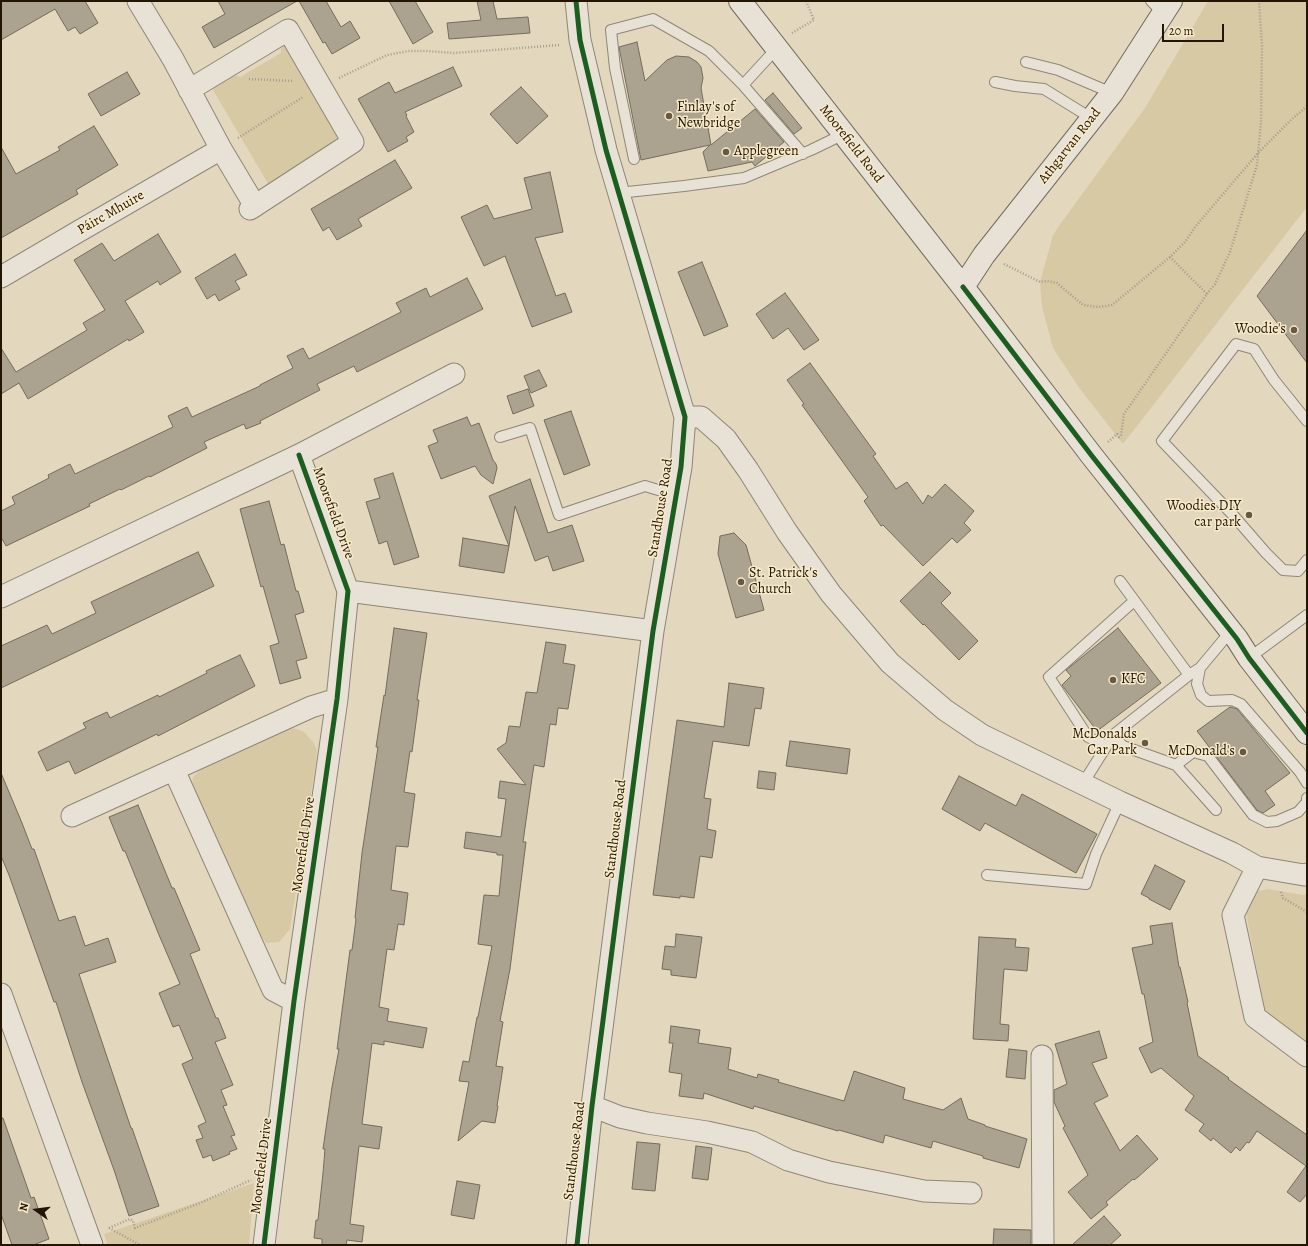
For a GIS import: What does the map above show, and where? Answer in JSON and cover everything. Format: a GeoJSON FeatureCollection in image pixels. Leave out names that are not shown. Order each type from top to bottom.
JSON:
{"type":"FeatureCollection","features":[{"type":"Feature","properties":{"kind":"main road","name":"Moorefield Road"},"geometry":{"type":"LineString","coordinates":[[740,1],[1307,733]]}},
{"type":"Feature","properties":{"kind":"main road","name":"Athgarvan Road"},"geometry":{"type":"LineString","coordinates":[[963,287],[984,255],[1112,94],[1162,5]]}},
{"type":"Feature","properties":{"kind":"street"},"geometry":{"type":"LineString","coordinates":[[138,1],[190,90],[253,208],[353,142],[288,30],[190,90]]}},
{"type":"Feature","properties":{"kind":"street","name":"Standhouse Road"},"geometry":{"type":"LineString","coordinates":[[576,1],[580,40],[606,150],[684,417],[681,467],[653,631],[592,1106],[577,1245]]}},
{"type":"Feature","properties":{"kind":"street","name":"Páirc Mhuire"},"geometry":{"type":"LineString","coordinates":[[1,277],[221,150]]}},
{"type":"Feature","properties":{"kind":"street","name":"Moorefield Drive"},"geometry":{"type":"LineString","coordinates":[[1,597],[299,455],[454,374]]}},
{"type":"Feature","properties":{"kind":"street"},"geometry":{"type":"LineString","coordinates":[[684,417],[701,417],[726,439],[748,470],[787,532],[831,594],[890,663],[945,710],[982,735],[1082,785],[1232,853],[1257,867],[1304,875],[1307,874]]}},
{"type":"Feature","properties":{"kind":"street","name":"Moorefield Drive"},"geometry":{"type":"LineString","coordinates":[[264,1245],[294,1001],[337,699],[348,591],[299,455]]}},
{"type":"Feature","properties":{"kind":"street"},"geometry":{"type":"LineString","coordinates":[[348,591],[653,631]]}},
{"type":"Feature","properties":{"kind":"street"},"geometry":{"type":"LineString","coordinates":[[72,816],[311,707],[337,699]]}},
{"type":"Feature","properties":{"kind":"street"},"geometry":{"type":"LineString","coordinates":[[174,770],[273,990],[294,1001]]}},
{"type":"Feature","properties":{"kind":"street"},"geometry":{"type":"LineString","coordinates":[[1257,867],[1233,915],[1255,1017],[1307,1056]]}},
{"type":"Feature","properties":{"kind":"street"},"geometry":{"type":"LineString","coordinates":[[1,994],[90,1239]]}},
{"type":"Feature","properties":{"kind":"street"},"geometry":{"type":"LineString","coordinates":[[1042,1056],[1043,1245]]}},
{"type":"Feature","properties":{"kind":"street"},"geometry":{"type":"LineString","coordinates":[[592,1106],[620,1117],[647,1123],[707,1132],[752,1142],[788,1160],[829,1172],[924,1191],[971,1193]]}},
{"type":"Feature","properties":{"kind":"lane"},"geometry":{"type":"LineString","coordinates":[[634,159],[615,68],[611,30],[653,19],[709,51],[743,85],[803,154]]}},
{"type":"Feature","properties":{"kind":"lane"},"geometry":{"type":"LineString","coordinates":[[743,85],[777,48]]}},
{"type":"Feature","properties":{"kind":"lane"},"geometry":{"type":"LineString","coordinates":[[1026,62],[1058,70],[1112,94]]}},
{"type":"Feature","properties":{"kind":"lane"},"geometry":{"type":"LineString","coordinates":[[995,82],[1044,89],[1083,113],[1090,122]]}},
{"type":"Feature","properties":{"kind":"lane"},"geometry":{"type":"LineString","coordinates":[[618,193],[744,178],[803,154],[844,134]]}},
{"type":"Feature","properties":{"kind":"lane"},"geometry":{"type":"LineString","coordinates":[[1307,421],[1274,380],[1254,349],[1236,344],[1162,441],[1283,570],[1298,571],[1307,560]]}},
{"type":"Feature","properties":{"kind":"lane"},"geometry":{"type":"LineString","coordinates":[[500,438],[530,428],[559,515],[645,486],[675,496]]}},
{"type":"Feature","properties":{"kind":"lane"},"geometry":{"type":"LineString","coordinates":[[1120,581],[1190,675]]}},
{"type":"Feature","properties":{"kind":"lane"},"geometry":{"type":"LineString","coordinates":[[1106,746],[1088,737],[1049,677],[1134,601]]}},
{"type":"Feature","properties":{"kind":"lane"},"geometry":{"type":"LineString","coordinates":[[1249,658],[1307,615]]}},
{"type":"Feature","properties":{"kind":"lane"},"geometry":{"type":"LineString","coordinates":[[1082,785],[1112,736],[1200,668],[1230,632]]}},
{"type":"Feature","properties":{"kind":"lane"},"geometry":{"type":"LineString","coordinates":[[1200,668],[1196,684],[1201,695],[1208,701],[1232,700],[1242,704],[1307,783]]}},
{"type":"Feature","properties":{"kind":"lane"},"geometry":{"type":"LineString","coordinates":[[1112,736],[1123,746],[1176,765],[1216,810]]}},
{"type":"Feature","properties":{"kind":"lane"},"geometry":{"type":"LineString","coordinates":[[1176,765],[1193,752],[1208,756],[1253,815],[1267,822],[1277,821],[1298,812],[1307,802],[1307,798]]}},
{"type":"Feature","properties":{"kind":"lane"},"geometry":{"type":"LineString","coordinates":[[987,875],[1086,884],[1096,854],[1120,802]]}},
{"type":"Feature","properties":{"kind":"path"},"geometry":{"type":"LineString","coordinates":[[777,48],[794,30],[814,20],[806,1]]}},
{"type":"Feature","properties":{"kind":"path"},"geometry":{"type":"LineString","coordinates":[[1092,456],[1117,434],[1120,436],[1121,435],[1124,414],[1215,284],[1230,252],[1257,165],[1261,122],[1262,46],[1259,1]]}},
{"type":"Feature","properties":{"kind":"path"},"geometry":{"type":"LineString","coordinates":[[221,150],[320,87],[387,55],[409,51],[454,53],[561,45],[580,40]]}},
{"type":"Feature","properties":{"kind":"path"},"geometry":{"type":"LineString","coordinates":[[246,79],[307,81],[320,87]]}},
{"type":"Feature","properties":{"kind":"path"},"geometry":{"type":"LineString","coordinates":[[984,255],[1040,282],[1047,281],[1057,283],[1083,305],[1099,307],[1112,305],[1170,257],[1258,153],[1307,106]]}},
{"type":"Feature","properties":{"kind":"path"},"geometry":{"type":"LineString","coordinates":[[1170,257],[1207,294]]}},
{"type":"Feature","properties":{"kind":"path"},"geometry":{"type":"LineString","coordinates":[[90,1239],[109,1228],[130,1219],[133,1221],[135,1228],[200,1203],[274,1170]]}},
{"type":"Feature","properties":{"kind":"path"},"geometry":{"type":"LineString","coordinates":[[109,1228],[140,1245]]}},
{"type":"Feature","properties":{"kind":"shaded area"},"geometry":{"type":"Polygon","coordinates":[[[1208,1],[1307,1],[1307,207],[1123,444],[1080,389],[1053,348],[1042,307],[1040,282],[1053,235],[1145,108],[1208,1]]]}},
{"type":"Feature","properties":{"kind":"shaded area"},"geometry":{"type":"Polygon","coordinates":[[[284,44],[341,136],[333,147],[273,192],[210,85],[228,73],[240,77],[281,53],[281,48],[284,44]]]}},
{"type":"Feature","properties":{"kind":"shaded area"},"geometry":{"type":"Polygon","coordinates":[[[292,728],[303,731],[313,742],[317,750],[316,762],[290,929],[279,942],[266,943],[192,787],[193,777],[203,767],[292,728]]]}},
{"type":"Feature","properties":{"kind":"shaded area"},"geometry":{"type":"Polygon","coordinates":[[[1268,889],[1303,895],[1307,894],[1307,1043],[1265,1013],[1246,913],[1253,892],[1268,889]]]}},
{"type":"Feature","properties":{"kind":"shaded area"},"geometry":{"type":"Polygon","coordinates":[[[254,1183],[249,1245],[108,1245],[104,1234],[254,1183]]]}},
{"type":"Feature","properties":{"kind":"building"},"geometry":{"type":"Polygon","coordinates":[[[1,1],[85,1],[98,23],[80,34],[75,27],[68,31],[55,9],[1,40],[1,1]]]}},
{"type":"Feature","properties":{"kind":"building"},"geometry":{"type":"Polygon","coordinates":[[[218,1],[297,1],[214,48],[202,27],[225,14],[218,1]]]}},
{"type":"Feature","properties":{"kind":"building"},"geometry":{"type":"Polygon","coordinates":[[[299,1],[326,1],[341,27],[350,21],[360,38],[332,54],[325,42],[323,43],[299,1]]]}},
{"type":"Feature","properties":{"kind":"building"},"geometry":{"type":"Polygon","coordinates":[[[389,1],[415,1],[433,32],[413,44],[389,1]]]}},
{"type":"Feature","properties":{"kind":"building"},"geometry":{"type":"Polygon","coordinates":[[[477,1],[493,1],[497,19],[528,17],[530,33],[449,39],[447,23],[481,20],[477,1]]]}},
{"type":"Feature","properties":{"kind":"building","name":"Finlay's of Newbridge"},"geometry":{"type":"Polygon","coordinates":[[[637,42],[645,81],[667,60],[676,56],[689,57],[697,62],[701,67],[703,78],[701,88],[711,145],[755,109],[784,142],[755,166],[752,162],[708,171],[703,152],[710,145],[641,160],[619,47],[637,42]]]}},
{"type":"Feature","properties":{"kind":"building"},"geometry":{"type":"Polygon","coordinates":[[[453,67],[462,86],[405,112],[414,132],[406,137],[408,141],[388,152],[358,99],[389,82],[395,93],[453,67]]]}},
{"type":"Feature","properties":{"kind":"building"},"geometry":{"type":"Polygon","coordinates":[[[127,72],[140,94],[101,116],[88,94],[127,72]]]}},
{"type":"Feature","properties":{"kind":"building"},"geometry":{"type":"Polygon","coordinates":[[[521,87],[548,116],[517,144],[490,114],[521,87]]]}},
{"type":"Feature","properties":{"kind":"building"},"geometry":{"type":"Polygon","coordinates":[[[773,93],[802,128],[794,134],[765,100],[773,93]]]}},
{"type":"Feature","properties":{"kind":"building"},"geometry":{"type":"Polygon","coordinates":[[[94,126],[118,165],[76,190],[78,194],[1,238],[1,147],[16,174],[60,150],[58,147],[94,126]]]}},
{"type":"Feature","properties":{"kind":"building"},"geometry":{"type":"Polygon","coordinates":[[[395,160],[412,188],[358,219],[362,226],[337,240],[329,227],[323,231],[311,209],[395,160]]]}},
{"type":"Feature","properties":{"kind":"building"},"geometry":{"type":"Polygon","coordinates":[[[550,172],[563,232],[535,238],[556,296],[565,293],[572,312],[532,327],[505,256],[484,266],[461,217],[487,205],[494,219],[532,209],[524,178],[550,172]]]}},
{"type":"Feature","properties":{"kind":"building","name":"Woodie's"},"geometry":{"type":"Polygon","coordinates":[[[1307,230],[1307,363],[1257,296],[1307,230]]]}},
{"type":"Feature","properties":{"kind":"building"},"geometry":{"type":"Polygon","coordinates":[[[158,234],[181,272],[160,285],[158,281],[125,301],[144,332],[129,341],[128,339],[28,399],[19,383],[1,394],[1,348],[16,372],[87,330],[83,323],[105,310],[74,260],[102,243],[114,261],[158,234]]]}},
{"type":"Feature","properties":{"kind":"building"},"geometry":{"type":"Polygon","coordinates":[[[235,254],[247,275],[235,281],[240,289],[219,301],[215,294],[207,299],[195,278],[235,254]]]}},
{"type":"Feature","properties":{"kind":"building"},"geometry":{"type":"Polygon","coordinates":[[[702,262],[728,326],[704,336],[678,272],[702,262]]]}},
{"type":"Feature","properties":{"kind":"building"},"geometry":{"type":"Polygon","coordinates":[[[467,278],[483,309],[357,372],[354,366],[317,384],[320,390],[260,421],[261,423],[246,429],[244,424],[204,442],[207,448],[150,477],[149,476],[89,504],[90,506],[6,546],[1,537],[1,511],[15,504],[12,497],[49,478],[48,475],[70,464],[75,474],[173,427],[168,416],[187,407],[192,417],[260,386],[293,368],[287,356],[303,348],[309,359],[401,312],[396,303],[426,288],[430,297],[467,278]]]}},
{"type":"Feature","properties":{"kind":"building"},"geometry":{"type":"Polygon","coordinates":[[[785,293],[819,340],[804,350],[788,328],[773,339],[756,314],[785,293]]]}},
{"type":"Feature","properties":{"kind":"building"},"geometry":{"type":"Polygon","coordinates":[[[810,363],[876,454],[873,456],[896,489],[907,482],[923,504],[928,495],[932,498],[945,484],[974,511],[964,523],[971,530],[957,543],[952,538],[923,566],[883,525],[881,526],[864,501],[868,497],[802,405],[804,404],[787,380],[810,363]]]}},
{"type":"Feature","properties":{"kind":"building"},"geometry":{"type":"Polygon","coordinates":[[[539,370],[547,386],[531,393],[524,376],[539,370]]]}},
{"type":"Feature","properties":{"kind":"building"},"geometry":{"type":"Polygon","coordinates":[[[528,389],[534,406],[513,414],[507,396],[528,389]]]}},
{"type":"Feature","properties":{"kind":"building"},"geometry":{"type":"Polygon","coordinates":[[[571,411],[590,465],[564,475],[544,420],[571,411]]]}},
{"type":"Feature","properties":{"kind":"building"},"geometry":{"type":"Polygon","coordinates":[[[467,417],[471,426],[479,423],[493,460],[496,464],[497,468],[493,484],[481,475],[475,466],[441,479],[428,446],[438,442],[433,430],[467,417]]]}},
{"type":"Feature","properties":{"kind":"building"},"geometry":{"type":"Polygon","coordinates":[[[393,473],[419,557],[394,565],[387,541],[379,544],[366,502],[380,498],[374,479],[393,473]]]}},
{"type":"Feature","properties":{"kind":"building"},"geometry":{"type":"Polygon","coordinates":[[[530,479],[548,533],[572,525],[584,561],[553,571],[548,556],[535,561],[515,506],[509,546],[489,496],[530,479]]]}},
{"type":"Feature","properties":{"kind":"building"},"geometry":{"type":"Polygon","coordinates":[[[269,501],[281,545],[284,544],[296,591],[298,591],[304,612],[295,615],[307,658],[296,661],[301,678],[280,684],[270,646],[279,643],[263,586],[261,587],[240,509],[269,501]]]}},
{"type":"Feature","properties":{"kind":"building","name":"St. Patrick's Church"},"geometry":{"type":"Polygon","coordinates":[[[734,533],[746,545],[764,610],[736,618],[718,554],[720,536],[734,533]]]}},
{"type":"Feature","properties":{"kind":"building"},"geometry":{"type":"Polygon","coordinates":[[[463,538],[509,546],[504,573],[459,566],[463,538]]]}},
{"type":"Feature","properties":{"kind":"building"},"geometry":{"type":"Polygon","coordinates":[[[198,552],[214,586],[1,688],[1,646],[47,625],[52,634],[96,613],[91,602],[198,552]]]}},
{"type":"Feature","properties":{"kind":"building"},"geometry":{"type":"Polygon","coordinates":[[[930,572],[951,593],[941,603],[978,641],[959,660],[900,601],[930,572]]]}},
{"type":"Feature","properties":{"kind":"building"},"geometry":{"type":"Polygon","coordinates":[[[394,628],[427,633],[417,700],[419,700],[412,752],[410,751],[404,792],[415,794],[408,847],[396,846],[391,890],[408,893],[404,925],[398,924],[394,950],[387,949],[379,1007],[389,1009],[387,1021],[427,1028],[423,1048],[384,1041],[384,1045],[372,1043],[362,1124],[382,1127],[379,1149],[359,1146],[350,1224],[364,1226],[362,1242],[347,1240],[346,1245],[322,1245],[322,1239],[314,1238],[316,1220],[318,1220],[323,1173],[325,1149],[323,1149],[339,1049],[337,1049],[350,950],[352,950],[356,919],[362,853],[394,628]]]}},
{"type":"Feature","properties":{"kind":"building","name":"KFC"},"geometry":{"type":"Polygon","coordinates":[[[1118,628],[1161,683],[1097,731],[1062,685],[1071,676],[1066,670],[1118,628]]]}},
{"type":"Feature","properties":{"kind":"building"},"geometry":{"type":"Polygon","coordinates":[[[546,642],[566,645],[563,663],[575,665],[568,709],[558,708],[556,725],[550,724],[544,767],[534,765],[523,842],[526,842],[510,969],[500,1021],[503,1022],[496,1066],[503,1067],[498,1106],[495,1123],[482,1121],[458,1141],[469,1082],[459,1081],[463,1061],[469,1062],[492,946],[478,944],[484,895],[499,896],[503,855],[464,848],[466,832],[501,837],[506,799],[498,798],[500,781],[526,785],[497,749],[506,743],[509,726],[520,727],[526,692],[537,693],[546,642]]]}},
{"type":"Feature","properties":{"kind":"building"},"geometry":{"type":"Polygon","coordinates":[[[240,655],[255,686],[158,736],[157,734],[75,774],[69,761],[47,771],[38,752],[86,728],[83,723],[107,712],[110,718],[158,695],[159,697],[207,673],[206,671],[240,655]]]}},
{"type":"Feature","properties":{"kind":"building"},"geometry":{"type":"Polygon","coordinates":[[[729,683],[764,688],[761,709],[755,708],[749,746],[713,741],[704,798],[711,799],[707,829],[716,831],[712,858],[700,856],[694,898],[653,895],[677,720],[724,727],[729,683]]]}},
{"type":"Feature","properties":{"kind":"building","name":"McDonald's"},"geometry":{"type":"Polygon","coordinates":[[[1230,707],[1237,709],[1290,773],[1265,791],[1275,805],[1263,813],[1257,810],[1197,731],[1230,707]]]}},
{"type":"Feature","properties":{"kind":"building"},"geometry":{"type":"Polygon","coordinates":[[[790,741],[850,749],[847,774],[786,766],[790,741]]]}},
{"type":"Feature","properties":{"kind":"building"},"geometry":{"type":"Polygon","coordinates":[[[759,771],[776,773],[774,790],[757,788],[759,771]]]}},
{"type":"Feature","properties":{"kind":"building"},"geometry":{"type":"Polygon","coordinates":[[[1,773],[32,849],[34,849],[59,921],[75,916],[85,946],[108,938],[116,962],[79,974],[159,1206],[129,1216],[82,1082],[56,1002],[54,1002],[1,856],[1,773]]]}},
{"type":"Feature","properties":{"kind":"building"},"geometry":{"type":"Polygon","coordinates":[[[959,776],[1016,806],[1022,794],[1097,834],[1076,873],[985,823],[980,831],[942,809],[959,776]]]}},
{"type":"Feature","properties":{"kind":"building"},"geometry":{"type":"Polygon","coordinates":[[[138,805],[172,888],[174,888],[200,950],[190,954],[216,1018],[218,1018],[226,1038],[215,1042],[233,1085],[221,1090],[227,1105],[223,1106],[235,1135],[231,1136],[237,1149],[229,1152],[230,1154],[213,1161],[211,1155],[203,1158],[196,1140],[203,1138],[198,1126],[206,1122],[182,1064],[193,1059],[179,1025],[173,1027],[159,993],[180,984],[125,851],[123,851],[109,817],[138,805]]]}},
{"type":"Feature","properties":{"kind":"building"},"geometry":{"type":"Polygon","coordinates":[[[1155,865],[1185,881],[1170,910],[1141,894],[1155,865]]]}},
{"type":"Feature","properties":{"kind":"building"},"geometry":{"type":"Polygon","coordinates":[[[1172,923],[1179,967],[1188,1002],[1198,1056],[1307,1135],[1307,1194],[1300,1202],[1287,1192],[1306,1166],[1257,1131],[1249,1143],[1247,1142],[1240,1151],[1236,1147],[1231,1153],[1213,1138],[1211,1141],[1199,1131],[1204,1124],[1185,1110],[1194,1096],[1161,1068],[1151,1073],[1139,1048],[1153,1042],[1144,994],[1142,994],[1132,948],[1153,944],[1150,926],[1172,923]]]}},
{"type":"Feature","properties":{"kind":"building"},"geometry":{"type":"Polygon","coordinates":[[[676,934],[702,937],[696,978],[671,975],[671,970],[662,969],[665,946],[675,947],[676,934]]]}},
{"type":"Feature","properties":{"kind":"building"},"geometry":{"type":"Polygon","coordinates":[[[979,937],[1016,939],[1015,947],[1029,948],[1027,971],[1004,969],[1000,1024],[1009,1025],[1008,1041],[973,1039],[979,937]]]}},
{"type":"Feature","properties":{"kind":"building"},"geometry":{"type":"Polygon","coordinates":[[[671,1026],[700,1030],[698,1043],[731,1048],[728,1069],[757,1078],[758,1074],[779,1080],[778,1082],[844,1101],[854,1071],[905,1088],[903,1099],[943,1110],[961,1098],[968,1119],[1027,1139],[1019,1168],[983,1158],[983,1156],[933,1141],[931,1148],[885,1135],[883,1143],[754,1106],[753,1109],[704,1093],[703,1099],[679,1096],[682,1074],[669,1072],[673,1043],[669,1043],[671,1026]]]}},
{"type":"Feature","properties":{"kind":"building"},"geometry":{"type":"Polygon","coordinates":[[[1099,1031],[1107,1058],[1092,1063],[1108,1096],[1094,1103],[1120,1151],[1137,1135],[1158,1159],[1106,1202],[1108,1205],[1091,1219],[1068,1192],[1088,1175],[1063,1128],[1065,1126],[1054,1102],[1054,1090],[1067,1084],[1055,1044],[1099,1031]]]}},
{"type":"Feature","properties":{"kind":"building"},"geometry":{"type":"Polygon","coordinates":[[[1009,1049],[1027,1051],[1025,1079],[1006,1077],[1009,1049]]]}},
{"type":"Feature","properties":{"kind":"building"},"geometry":{"type":"Polygon","coordinates":[[[1,1118],[3,1118],[31,1198],[34,1197],[49,1239],[33,1245],[12,1245],[1,1214],[1,1118]]]}},
{"type":"Feature","properties":{"kind":"building"},"geometry":{"type":"Polygon","coordinates":[[[637,1142],[660,1144],[655,1191],[632,1189],[637,1142]]]}},
{"type":"Feature","properties":{"kind":"building"},"geometry":{"type":"Polygon","coordinates":[[[696,1146],[712,1148],[708,1180],[692,1178],[696,1146]]]}},
{"type":"Feature","properties":{"kind":"building"},"geometry":{"type":"Polygon","coordinates":[[[457,1181],[480,1185],[474,1219],[451,1215],[457,1181]]]}},
{"type":"Feature","properties":{"kind":"building"},"geometry":{"type":"Polygon","coordinates":[[[1104,1216],[1121,1235],[1110,1245],[1072,1245],[1104,1216]]]}},
{"type":"Feature","properties":{"kind":"building"},"geometry":{"type":"Polygon","coordinates":[[[994,1229],[1031,1230],[1031,1245],[993,1245],[994,1229]]]}},
{"type":"Feature","properties":{"kind":"cycle path"},"geometry":{"type":"LineString","coordinates":[[576,1],[580,40],[606,150],[685,417],[681,467],[653,631],[592,1106],[577,1245]]}},
{"type":"Feature","properties":{"kind":"cycle path"},"geometry":{"type":"LineString","coordinates":[[963,287],[1092,456],[1237,639],[1249,658],[1307,733]]}},
{"type":"Feature","properties":{"kind":"cycle path"},"geometry":{"type":"LineString","coordinates":[[264,1245],[294,1001],[337,699],[348,591],[299,455]]}},
{"type":"Feature","properties":{"kind":"place","name":"Finlay's of Newbridge"},"geometry":{"type":"Point","coordinates":[669,116]}},
{"type":"Feature","properties":{"kind":"place","name":"Applegreen"},"geometry":{"type":"Point","coordinates":[726,152]}},
{"type":"Feature","properties":{"kind":"place","name":"Woodie's"},"geometry":{"type":"Point","coordinates":[1294,330]}},
{"type":"Feature","properties":{"kind":"place","name":"Woodies DIY car park"},"geometry":{"type":"Point","coordinates":[1249,515]}},
{"type":"Feature","properties":{"kind":"place","name":"St. Patrick's Church"},"geometry":{"type":"Point","coordinates":[741,582]}},
{"type":"Feature","properties":{"kind":"place","name":"KFC"},"geometry":{"type":"Point","coordinates":[1113,680]}},
{"type":"Feature","properties":{"kind":"place","name":"McDonalds Car Park"},"geometry":{"type":"Point","coordinates":[1145,743]}},
{"type":"Feature","properties":{"kind":"place","name":"McDonald's"},"geometry":{"type":"Point","coordinates":[1243,752]}}]}
